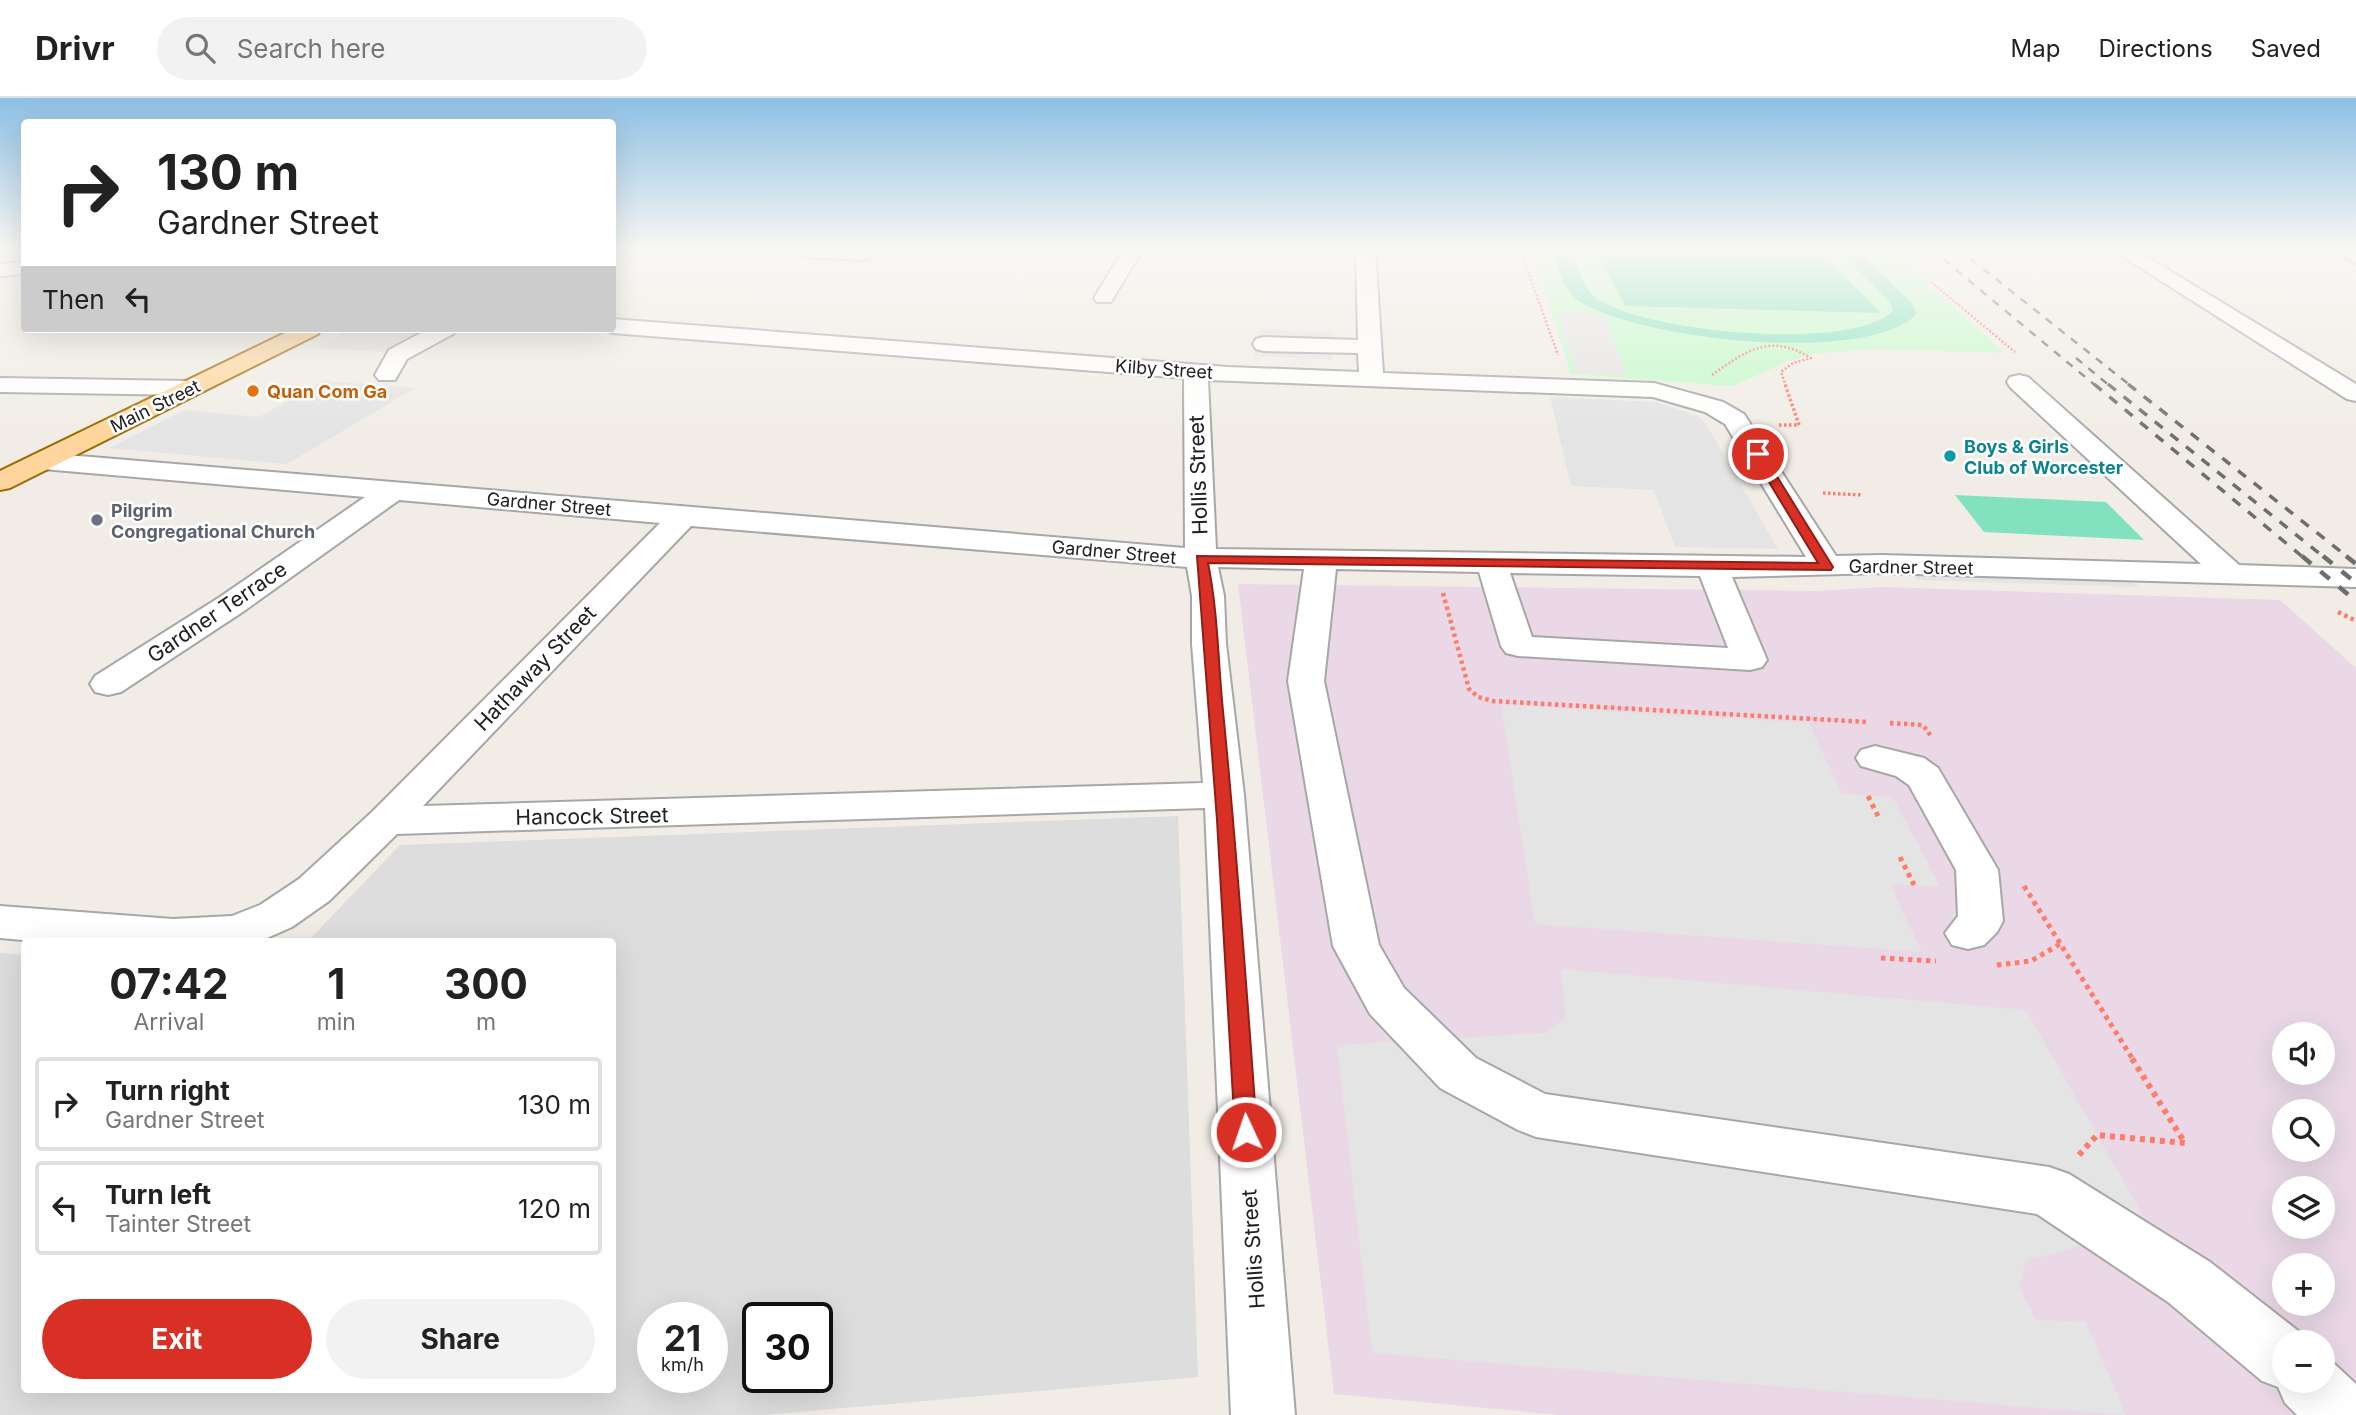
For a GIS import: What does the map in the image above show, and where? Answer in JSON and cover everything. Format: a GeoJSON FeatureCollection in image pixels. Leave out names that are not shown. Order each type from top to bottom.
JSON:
{"type":"FeatureCollection","features":[{"type":"Feature","properties":{"kind":"main road","name":"Main Street"},"geometry":{"type":"LineString","coordinates":[[0,482],[302,333]]}},
{"type":"Feature","properties":{"kind":"street"},"geometry":{"type":"LineString","coordinates":[[1369,310],[1371,378]]}},
{"type":"Feature","properties":{"kind":"street"},"geometry":{"type":"LineString","coordinates":[[2220,310],[2356,394]]}},
{"type":"Feature","properties":{"kind":"street","name":"Kilby Street"},"geometry":{"type":"LineString","coordinates":[[616,326],[1196,372],[1622,387],[1663,392],[1714,407],[1734,419],[1827,567]]}},
{"type":"Feature","properties":{"kind":"street"},"geometry":{"type":"LineString","coordinates":[[387,375],[397,355],[438,333]]}},
{"type":"Feature","properties":{"kind":"street"},"geometry":{"type":"LineString","coordinates":[[1264,344],[1371,347]]}},
{"type":"Feature","properties":{"kind":"street","name":"Hollis Street"},"geometry":{"type":"LineString","coordinates":[[1196,372],[1201,559],[1208,596],[1209,645],[1224,795],[1263,1415]]}},
{"type":"Feature","properties":{"kind":"street"},"geometry":{"type":"LineString","coordinates":[[2018,382],[2231,575]]}},
{"type":"Feature","properties":{"kind":"street"},"geometry":{"type":"LineString","coordinates":[[0,386],[190,388]]}},
{"type":"Feature","properties":{"kind":"street","name":"Gardner Street"},"geometry":{"type":"LineString","coordinates":[[43,461],[1201,559],[1712,567],[1882,564],[2356,578]]}},
{"type":"Feature","properties":{"kind":"street","name":"Gardner Terrace"},"geometry":{"type":"LineString","coordinates":[[108,684],[232,604],[393,491]]}},
{"type":"Feature","properties":{"kind":"street","name":"Hathaway Street"},"geometry":{"type":"LineString","coordinates":[[386,821],[684,516]]}},
{"type":"Feature","properties":{"kind":"street"},"geometry":{"type":"LineString","coordinates":[[1321,562],[1306,681],[1356,946],[1387,1001],[1458,1073],[1536,1115],[2049,1191],[2189,1282],[2272,1349]]}},
{"type":"Feature","properties":{"kind":"street"},"geometry":{"type":"LineString","coordinates":[[1492,565],[1518,646],[1750,660],[1712,567]]}},
{"type":"Feature","properties":{"kind":"street"},"geometry":{"type":"LineString","coordinates":[[1873,749],[1924,777],[1929,845],[1977,870],[1981,920],[1968,933]]}},
{"type":"Feature","properties":{"kind":"street","name":"Hancock Street"},"geometry":{"type":"LineString","coordinates":[[386,821],[1224,795]]}},
{"type":"Feature","properties":{"kind":"street"},"geometry":{"type":"LineString","coordinates":[[0,922],[173,935],[237,932],[276,916],[314,890],[386,821]]}},
{"type":"Feature","properties":{"kind":"street"},"geometry":{"type":"LineString","coordinates":[[2320,1393],[2343,1415]]}},
{"type":"Feature","properties":{"kind":"path"},"geometry":{"type":"LineString","coordinates":[[1542,310],[1562,364]]}},
{"type":"Feature","properties":{"kind":"path"},"geometry":{"type":"LineString","coordinates":[[1708,378],[1758,345],[1790,348],[1811,358],[1793,363],[1782,372],[1799,425],[1771,425]]}},
{"type":"Feature","properties":{"kind":"path"},"geometry":{"type":"LineString","coordinates":[[1815,493],[1863,495]]}},
{"type":"Feature","properties":{"kind":"path"},"geometry":{"type":"LineString","coordinates":[[1439,580],[1469,689],[1478,697],[1873,749],[1923,724],[1938,747]]}},
{"type":"Feature","properties":{"kind":"path"},"geometry":{"type":"LineString","coordinates":[[1873,749],[1880,820]]}},
{"type":"Feature","properties":{"kind":"path"},"geometry":{"type":"LineString","coordinates":[[1913,885],[1929,845]]}},
{"type":"Feature","properties":{"kind":"path"},"geometry":{"type":"LineString","coordinates":[[2023,884],[2185,1143],[2097,1135]]}},
{"type":"Feature","properties":{"kind":"shaded area"},"geometry":{"type":"Polygon","coordinates":[[[1557,312],[1604,314],[1627,375],[1576,373],[1557,312]]]}},
{"type":"Feature","properties":{"kind":"shaded area"},"geometry":{"type":"Polygon","coordinates":[[[1259,329],[1334,332],[1332,360],[1254,356],[1259,329]]]}},
{"type":"Feature","properties":{"kind":"shaded area"},"geometry":{"type":"Polygon","coordinates":[[[344,333],[415,333],[382,352],[316,348],[344,333]]]}},
{"type":"Feature","properties":{"kind":"shaded area"},"geometry":{"type":"Polygon","coordinates":[[[324,381],[415,388],[287,464],[110,448],[184,410],[259,417],[324,381]]]}},
{"type":"Feature","properties":{"kind":"shaded area"},"geometry":{"type":"Polygon","coordinates":[[[1550,397],[1656,402],[1698,416],[1707,426],[1778,549],[1675,547],[1654,490],[1571,486],[1550,397]]]}},
{"type":"Feature","properties":{"kind":"shaded area"},"geometry":{"type":"Polygon","coordinates":[[[1912,573],[2131,580],[2139,587],[1917,580],[1912,573]]]}},
{"type":"Feature","properties":{"kind":"shaded area"},"geometry":{"type":"Polygon","coordinates":[[[1238,584],[1815,591],[1883,587],[2280,600],[2356,668],[2356,1415],[1560,1415],[1334,1394],[1238,584]]]}},
{"type":"Feature","properties":{"kind":"shaded area"},"geometry":{"type":"Polygon","coordinates":[[[1501,705],[1809,723],[1842,794],[1893,797],[1940,886],[1890,884],[1922,952],[1535,924],[1501,705]]]}},
{"type":"Feature","properties":{"kind":"shaded area"},"geometry":{"type":"Polygon","coordinates":[[[1178,816],[1198,1377],[765,1415],[0,1415],[0,953],[21,955],[21,1393],[616,1393],[616,938],[311,938],[400,845],[1178,816]]]}},
{"type":"Feature","properties":{"kind":"shaded area"},"geometry":{"type":"Polygon","coordinates":[[[1561,969],[2026,1010],[2149,1226],[2026,1261],[2019,1287],[2036,1320],[2086,1322],[2126,1415],[1372,1353],[1337,1045],[1544,1033],[1566,1018],[1561,969]]]}},
{"type":"Feature","properties":{"kind":"green space"},"geometry":{"type":"Polygon","coordinates":[[[1551,310],[1957,310],[2005,353],[1877,349],[1813,354],[1789,361],[1732,386],[1571,374],[1551,310]]]}},
{"type":"Feature","properties":{"kind":"green space"},"geometry":{"type":"Polygon","coordinates":[[[1599,310],[1624,310],[1655,320],[1698,328],[1792,334],[1835,331],[1870,324],[1893,310],[1915,310],[1917,314],[1890,330],[1850,339],[1802,343],[1698,336],[1599,310]]]}},
{"type":"Feature","properties":{"kind":"green space"},"geometry":{"type":"Polygon","coordinates":[[[1788,310],[1878,310],[1881,313],[1788,310]]]}},
{"type":"Feature","properties":{"kind":"green space"},"geometry":{"type":"Polygon","coordinates":[[[1955,495],[2106,502],[2144,540],[1984,532],[1955,495]]]}},
{"type":"Feature","properties":{"kind":"railway"},"geometry":{"type":"LineString","coordinates":[[2005,310],[2096,386]]}},
{"type":"Feature","properties":{"kind":"railway"},"geometry":{"type":"LineString","coordinates":[[2036,310],[2131,386]]}},
{"type":"Feature","properties":{"kind":"railway"},"geometry":{"type":"LineString","coordinates":[[2076,358],[2110,386]]}},
{"type":"Feature","properties":{"kind":"railway"},"geometry":{"type":"LineString","coordinates":[[2094,384],[2304,558]]}},
{"type":"Feature","properties":{"kind":"railway"},"geometry":{"type":"LineString","coordinates":[[2108,384],[2325,558]]}},
{"type":"Feature","properties":{"kind":"railway"},"geometry":{"type":"LineString","coordinates":[[2128,384],[2349,558]]}},
{"type":"Feature","properties":{"kind":"railway"},"geometry":{"type":"LineString","coordinates":[[2302,556],[2356,601]]}},
{"type":"Feature","properties":{"kind":"railway"},"geometry":{"type":"LineString","coordinates":[[2323,556],[2356,583]]}},
{"type":"Feature","properties":{"kind":"railway"},"geometry":{"type":"LineString","coordinates":[[2346,556],[2356,564]]}},
{"type":"Feature","properties":{"kind":"place","name":"Quan Com Ga"},"geometry":{"type":"Point","coordinates":[253,391]}},
{"type":"Feature","properties":{"kind":"place","name":"Boys & Girls Club of Worcester"},"geometry":{"type":"Point","coordinates":[1950,456]}},
{"type":"Feature","properties":{"kind":"place","name":"Pilgrim Congregational Church"},"geometry":{"type":"Point","coordinates":[97,520]}},
{"type":"Feature","properties":{"kind":"route"},"geometry":{"type":"LineString","coordinates":[[1246,1132],[1226,820],[1209,645],[1208,596],[1201,559],[1492,565],[1827,567],[1809,542],[1758,454]]}}]}
